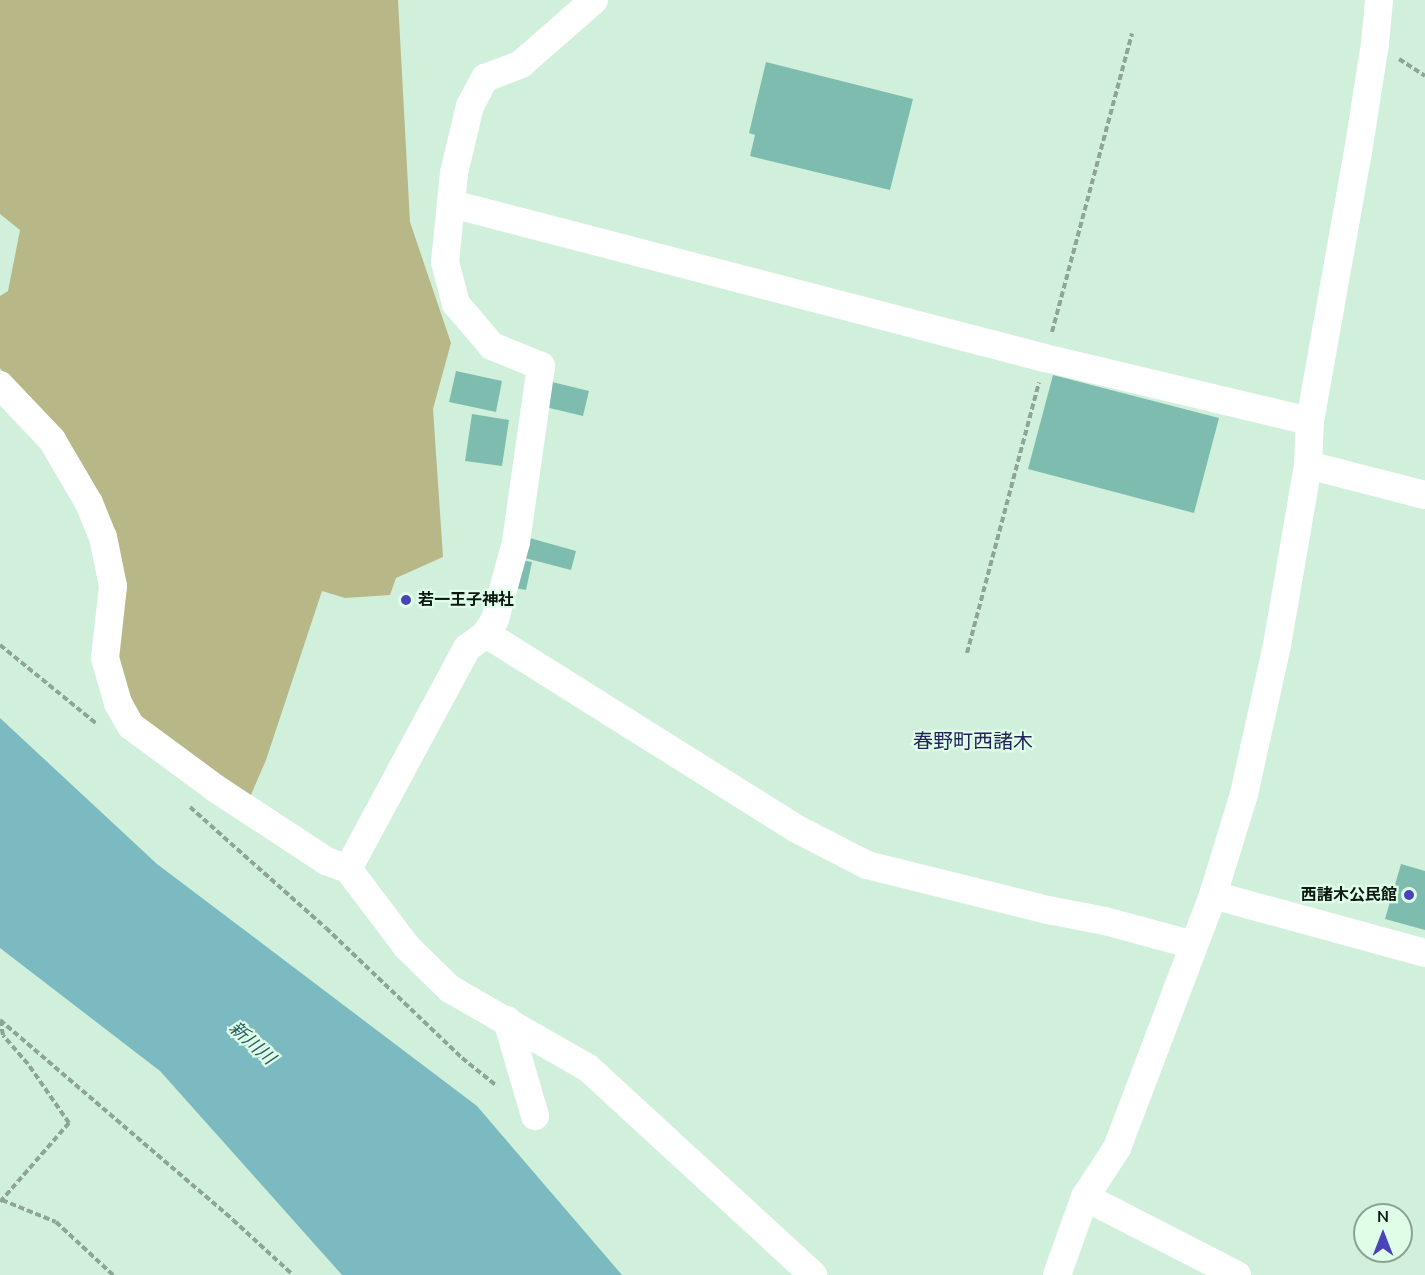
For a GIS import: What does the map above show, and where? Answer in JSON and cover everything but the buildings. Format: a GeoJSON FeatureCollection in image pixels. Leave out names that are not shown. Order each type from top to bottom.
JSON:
{"type":"FeatureCollection","features":[{"type":"Feature","properties":{"kind":"street"},"geometry":{"type":"LineString","coordinates":[[348,869],[467,648],[486,634],[495,619],[516,542],[541,366],[492,345],[456,304],[445,262],[454,173],[470,106],[484,78],[521,64],[594,0]]}},
{"type":"Feature","properties":{"kind":"street"},"geometry":{"type":"LineString","coordinates":[[1057,1275],[1085,1197],[1117,1148],[1213,895],[1249,771],[1277,645],[1308,465],[1310,421],[1360,141],[1375,44],[1379,0]]}},
{"type":"Feature","properties":{"kind":"street"},"geometry":{"type":"LineString","coordinates":[[452,204],[1045,358],[1310,421]]}},
{"type":"Feature","properties":{"kind":"street"},"geometry":{"type":"LineString","coordinates":[[0,386],[52,440],[88,504],[103,537],[113,586],[105,658],[118,703],[131,726],[215,788],[326,861],[348,869],[407,947],[450,989],[588,1068],[683,1152],[813,1275]]}},
{"type":"Feature","properties":{"kind":"street"},"geometry":{"type":"LineString","coordinates":[[1308,465],[1425,495]]}},
{"type":"Feature","properties":{"kind":"street"},"geometry":{"type":"LineString","coordinates":[[486,634],[795,828],[867,865],[1048,910],[1105,921],[1194,945]]}},
{"type":"Feature","properties":{"kind":"street"},"geometry":{"type":"LineString","coordinates":[[1213,895],[1425,952]]}},
{"type":"Feature","properties":{"kind":"street"},"geometry":{"type":"LineString","coordinates":[[507,1020],[535,1116]]}},
{"type":"Feature","properties":{"kind":"street"},"geometry":{"type":"LineString","coordinates":[[1085,1197],[1237,1275]]}},
{"type":"Feature","properties":{"kind":"path"},"geometry":{"type":"LineString","coordinates":[[967,653],[1132,34]]}},
{"type":"Feature","properties":{"kind":"path"},"geometry":{"type":"LineString","coordinates":[[0,645],[62,693],[106,732]]}},
{"type":"Feature","properties":{"kind":"path"},"geometry":{"type":"LineString","coordinates":[[185,802],[326,928],[462,1058],[499,1087]]}},
{"type":"Feature","properties":{"kind":"path"},"geometry":{"type":"LineString","coordinates":[[0,1020],[3,1035],[28,1064],[69,1123],[1,1201],[56,1222],[113,1275]]}},
{"type":"Feature","properties":{"kind":"path"},"geometry":{"type":"LineString","coordinates":[[0,1020],[293,1275]]}},
{"type":"Feature","properties":{"kind":"shaded area"},"geometry":{"type":"Polygon","coordinates":[[[0,0],[398,0],[410,222],[451,343],[433,409],[443,557],[396,578],[390,595],[345,598],[322,591],[266,760],[250,797],[134,724],[111,657],[93,505],[0,368],[0,296],[8,291],[20,230],[0,214],[0,0]]]}},
{"type":"Feature","properties":{"kind":"water","name":"新川川"},"geometry":{"type":"Polygon","coordinates":[[[0,718],[157,864],[477,1106],[622,1275],[342,1275],[160,1071],[0,948],[0,718]]]}},
{"type":"Feature","properties":{"kind":"place","name":"若一王子神社"},"geometry":{"type":"Point","coordinates":[406,600]}},
{"type":"Feature","properties":{"kind":"place","name":"西諸木公民館"},"geometry":{"type":"Point","coordinates":[1409,895]}},
{"type":"Feature","properties":{"kind":"district","name":"春野町西諸木"},"geometry":{"type":"Point","coordinates":[973,741]}}]}
